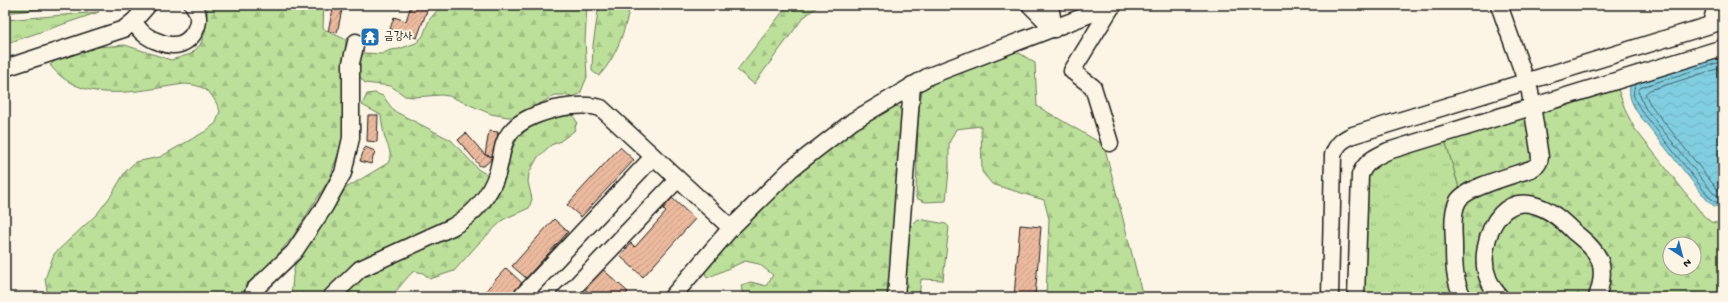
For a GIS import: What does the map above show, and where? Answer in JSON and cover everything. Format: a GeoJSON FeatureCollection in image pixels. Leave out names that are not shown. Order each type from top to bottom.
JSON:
{"type":"FeatureCollection","features":[{"type":"Feature","properties":{"kind":"street"},"geometry":{"type":"LineString","coordinates":[[5,68],[124,29],[134,21],[148,5]]}},
{"type":"Feature","properties":{"kind":"street"},"geometry":{"type":"LineString","coordinates":[[134,21],[139,31],[160,42],[173,45],[183,43],[192,36],[197,28],[198,18],[196,9],[192,5]]}},
{"type":"Feature","properties":{"kind":"street"},"geometry":{"type":"LineString","coordinates":[[1030,5],[1054,29]]}},
{"type":"Feature","properties":{"kind":"street"},"geometry":{"type":"LineString","coordinates":[[1050,5],[1054,29]]}},
{"type":"Feature","properties":{"kind":"street"},"geometry":{"type":"LineString","coordinates":[[672,297],[731,228],[791,169],[853,121],[929,76],[1113,5]]}},
{"type":"Feature","properties":{"kind":"street"},"geometry":{"type":"LineString","coordinates":[[1110,143],[1093,87],[1072,71],[1113,5]]}},
{"type":"Feature","properties":{"kind":"street"},"geometry":{"type":"LineString","coordinates":[[1463,297],[1458,286],[1454,267],[1455,209],[1458,201],[1473,189],[1536,167],[1540,157],[1530,92],[1499,5]]}},
{"type":"Feature","properties":{"kind":"street"},"geometry":{"type":"LineString","coordinates":[[1330,297],[1333,155],[1336,146],[1341,141],[1353,135],[1717,22],[1715,9],[1717,5]]}},
{"type":"Feature","properties":{"kind":"street"},"geometry":{"type":"LineString","coordinates":[[252,297],[254,290],[294,252],[325,206],[343,173],[352,138],[351,63],[356,42]]}},
{"type":"Feature","properties":{"kind":"street"},"geometry":{"type":"LineString","coordinates":[[1356,297],[1360,175],[1363,166],[1370,160],[1388,151],[1723,48]]}},
{"type":"Feature","properties":{"kind":"street"},"geometry":{"type":"LineString","coordinates":[[896,297],[912,86]]}},
{"type":"Feature","properties":{"kind":"street"},"geometry":{"type":"LineString","coordinates":[[331,297],[360,269],[452,227],[464,220],[477,207],[491,188],[497,173],[504,142],[510,133],[530,118],[559,108],[592,105],[601,108],[677,180],[731,228]]}},
{"type":"Feature","properties":{"kind":"street"},"geometry":{"type":"LineString","coordinates":[[521,297],[652,156]]}},
{"type":"Feature","properties":{"kind":"street"},"geometry":{"type":"LineString","coordinates":[[565,297],[677,180]]}},
{"type":"Feature","properties":{"kind":"street"},"geometry":{"type":"LineString","coordinates":[[1500,297],[1491,286],[1485,273],[1485,248],[1489,232],[1499,214],[1508,208],[1523,204],[1534,205],[1560,219],[1594,250],[1602,268],[1601,282],[1597,297]]}},
{"type":"Feature","properties":{"kind":"green space"},"geometry":{"type":"Polygon","coordinates":[[[5,5],[79,5],[5,13],[5,5]]]}},
{"type":"Feature","properties":{"kind":"green space"},"geometry":{"type":"Polygon","coordinates":[[[208,5],[324,5],[323,28],[328,32],[346,40],[343,139],[330,178],[294,235],[258,279],[247,297],[48,297],[45,279],[54,254],[97,214],[112,194],[125,172],[135,162],[160,157],[206,131],[216,123],[220,111],[211,94],[203,88],[197,86],[184,84],[122,92],[91,90],[76,86],[63,78],[50,65],[60,57],[83,48],[125,45],[171,60],[191,54],[200,45],[205,33],[208,5]]]}},
{"type":"Feature","properties":{"kind":"green space"},"geometry":{"type":"Polygon","coordinates":[[[442,5],[587,5],[585,41],[587,77],[580,94],[572,97],[555,95],[517,117],[508,117],[491,114],[449,96],[405,96],[391,86],[365,83],[359,76],[358,60],[364,53],[382,54],[390,50],[399,49],[416,43],[423,36],[429,20],[442,5]]]}},
{"type":"Feature","properties":{"kind":"green space"},"geometry":{"type":"Polygon","coordinates":[[[599,5],[630,5],[626,24],[619,43],[611,60],[599,76],[592,71],[593,45],[599,5]]]}},
{"type":"Feature","properties":{"kind":"green space"},"geometry":{"type":"Polygon","coordinates":[[[788,5],[819,5],[803,18],[754,84],[737,70],[788,5]]]}},
{"type":"Feature","properties":{"kind":"green space"},"geometry":{"type":"Polygon","coordinates":[[[99,12],[5,44],[5,20],[99,12]]]}},
{"type":"Feature","properties":{"kind":"green space"},"geometry":{"type":"Polygon","coordinates":[[[1015,52],[1035,63],[1037,106],[1104,145],[1143,297],[1046,297],[1049,219],[1044,200],[992,184],[982,172],[981,126],[956,129],[949,143],[949,170],[946,201],[925,202],[916,198],[918,116],[922,91],[938,79],[1015,52]]]}},
{"type":"Feature","properties":{"kind":"green space"},"geometry":{"type":"Polygon","coordinates":[[[1618,89],[1626,112],[1635,129],[1703,215],[1711,222],[1723,224],[1723,297],[1601,297],[1605,269],[1534,201],[1490,222],[1495,297],[1467,297],[1457,227],[1465,199],[1529,175],[1539,110],[1618,89]]]}},
{"type":"Feature","properties":{"kind":"green space"},"geometry":{"type":"Polygon","coordinates":[[[375,93],[383,96],[394,111],[451,140],[479,170],[488,175],[486,187],[461,216],[324,297],[291,297],[295,265],[346,188],[388,163],[390,150],[384,135],[381,115],[362,105],[367,94],[375,93]]]}},
{"type":"Feature","properties":{"kind":"green space"},"geometry":{"type":"Polygon","coordinates":[[[897,106],[905,113],[892,297],[743,297],[741,285],[751,282],[766,286],[773,275],[759,264],[745,261],[707,278],[704,270],[736,233],[808,162],[886,108],[897,106]]]}},
{"type":"Feature","properties":{"kind":"green space"},"geometry":{"type":"Polygon","coordinates":[[[1526,113],[1535,160],[1460,191],[1445,139],[1526,113]]]}},
{"type":"Feature","properties":{"kind":"green space"},"geometry":{"type":"Polygon","coordinates":[[[572,114],[577,122],[574,131],[559,142],[551,145],[538,157],[529,173],[528,182],[532,199],[529,208],[504,219],[478,244],[454,271],[430,279],[423,273],[414,271],[394,293],[386,297],[339,297],[377,268],[390,261],[446,240],[472,225],[483,215],[498,195],[506,177],[511,154],[518,138],[535,125],[572,114]]]}},
{"type":"Feature","properties":{"kind":"green space"},"geometry":{"type":"Polygon","coordinates":[[[1445,139],[1460,191],[1458,297],[1360,297],[1364,177],[1373,163],[1445,139]]]}},
{"type":"Feature","properties":{"kind":"green space"},"geometry":{"type":"Polygon","coordinates":[[[1516,208],[1544,213],[1597,263],[1593,297],[1504,297],[1488,262],[1492,234],[1516,208]]]}},
{"type":"Feature","properties":{"kind":"green space"},"geometry":{"type":"Polygon","coordinates":[[[918,219],[946,224],[949,227],[943,280],[921,279],[919,297],[902,297],[910,227],[918,219]]]}},
{"type":"Feature","properties":{"kind":"water"},"geometry":{"type":"Polygon","coordinates":[[[1723,52],[1722,208],[1714,206],[1707,200],[1637,112],[1630,95],[1630,87],[1631,83],[1723,52]]]}},
{"type":"Feature","properties":{"kind":"building"},"geometry":{"type":"Polygon","coordinates":[[[334,5],[343,5],[337,33],[328,31],[334,5]]]}},
{"type":"Feature","properties":{"kind":"building"},"geometry":{"type":"Polygon","coordinates":[[[411,5],[429,5],[417,38],[390,29],[394,17],[406,21],[411,5]]]}},
{"type":"Feature","properties":{"kind":"building"},"geometry":{"type":"Polygon","coordinates":[[[368,115],[378,115],[377,142],[367,141],[368,115]]]}},
{"type":"Feature","properties":{"kind":"building"},"geometry":{"type":"Polygon","coordinates":[[[489,131],[498,132],[494,157],[485,155],[489,131]]]}},
{"type":"Feature","properties":{"kind":"building"},"geometry":{"type":"Polygon","coordinates":[[[466,133],[485,155],[494,157],[484,166],[480,166],[458,140],[466,133]]]}},
{"type":"Feature","properties":{"kind":"building"},"geometry":{"type":"Polygon","coordinates":[[[365,147],[375,151],[371,164],[360,161],[365,147]]]}},
{"type":"Feature","properties":{"kind":"building"},"geometry":{"type":"Polygon","coordinates":[[[620,147],[634,160],[581,217],[567,205],[620,147]]]}},
{"type":"Feature","properties":{"kind":"building"},"geometry":{"type":"Polygon","coordinates":[[[672,198],[695,219],[643,277],[620,256],[631,243],[635,247],[666,212],[663,209],[672,198]]]}},
{"type":"Feature","properties":{"kind":"building"},"geometry":{"type":"Polygon","coordinates":[[[554,219],[568,232],[526,278],[512,266],[554,219]]]}},
{"type":"Feature","properties":{"kind":"building"},"geometry":{"type":"Polygon","coordinates":[[[1020,225],[1041,227],[1035,297],[1014,297],[1020,225]]]}},
{"type":"Feature","properties":{"kind":"building"},"geometry":{"type":"Polygon","coordinates":[[[599,266],[628,292],[623,297],[594,297],[581,286],[599,266]]]}},
{"type":"Feature","properties":{"kind":"building"},"geometry":{"type":"Polygon","coordinates":[[[506,268],[522,283],[509,297],[480,297],[506,268]]]}},
{"type":"Feature","properties":{"kind":"place","name":"금강사"},"geometry":{"type":"Point","coordinates":[370,37]}}]}
